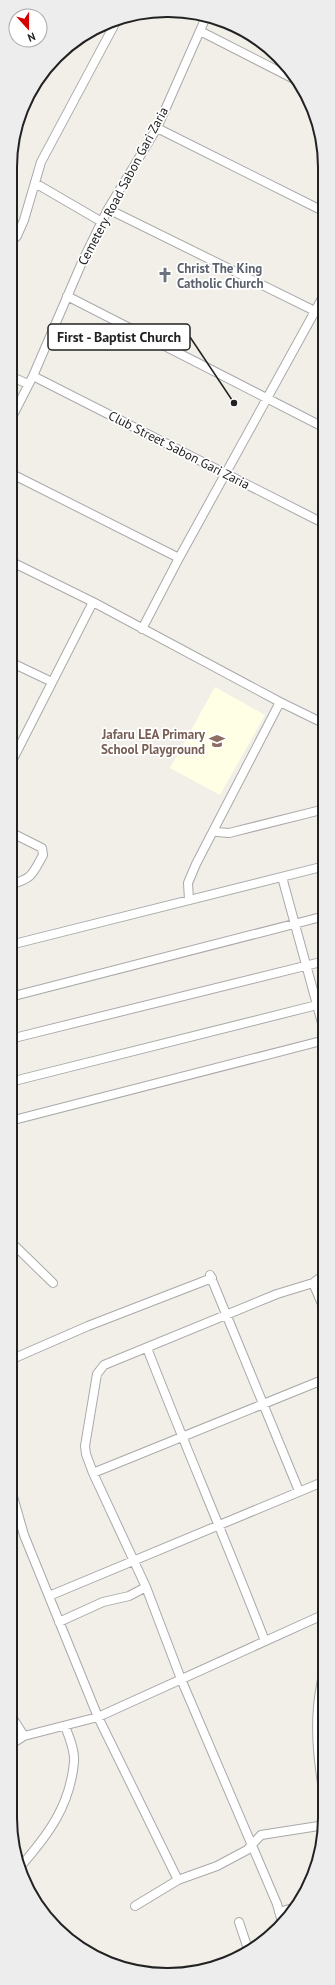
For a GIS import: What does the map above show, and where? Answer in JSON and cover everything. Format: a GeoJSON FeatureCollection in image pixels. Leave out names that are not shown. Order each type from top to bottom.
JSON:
{"type":"FeatureCollection","features":[{"type":"Feature","properties":{"kind":"street","name":"Cemetery Road Sabon Gari Zaria"},"geometry":{"type":"LineString","coordinates":[[17,407],[82,260],[108,209],[157,128],[204,22]]}},
{"type":"Feature","properties":{"kind":"street"},"geometry":{"type":"LineString","coordinates":[[17,236],[24,220],[41,162],[113,27]]}},
{"type":"Feature","properties":{"kind":"street"},"geometry":{"type":"LineString","coordinates":[[200,31],[286,75]]}},
{"type":"Feature","properties":{"kind":"street"},"geometry":{"type":"LineString","coordinates":[[157,128],[318,208]]}},
{"type":"Feature","properties":{"kind":"street"},"geometry":{"type":"LineString","coordinates":[[35,183],[102,222]]}},
{"type":"Feature","properties":{"kind":"street"},"geometry":{"type":"LineString","coordinates":[[108,209],[318,312]]}},
{"type":"Feature","properties":{"kind":"street"},"geometry":{"type":"LineString","coordinates":[[67,296],[318,424]]}},
{"type":"Feature","properties":{"kind":"street"},"geometry":{"type":"LineString","coordinates":[[142,629],[179,558],[318,303]]}},
{"type":"Feature","properties":{"kind":"street","name":"Club Street Sabon Gari Zaria"},"geometry":{"type":"LineString","coordinates":[[17,377],[30,380],[226,474],[318,520]]}},
{"type":"Feature","properties":{"kind":"street"},"geometry":{"type":"LineString","coordinates":[[17,477],[179,558]]}},
{"type":"Feature","properties":{"kind":"street"},"geometry":{"type":"LineString","coordinates":[[17,564],[93,602],[280,702],[318,721]]}},
{"type":"Feature","properties":{"kind":"street"},"geometry":{"type":"LineString","coordinates":[[17,750],[93,602]]}},
{"type":"Feature","properties":{"kind":"street"},"geometry":{"type":"LineString","coordinates":[[17,665],[52,682]]}},
{"type":"Feature","properties":{"kind":"street"},"geometry":{"type":"LineString","coordinates":[[189,900],[187,889],[191,874],[280,702]]}},
{"type":"Feature","properties":{"kind":"street"},"geometry":{"type":"LineString","coordinates":[[214,830],[217,832],[229,833],[318,811]]}},
{"type":"Feature","properties":{"kind":"street"},"geometry":{"type":"LineString","coordinates":[[17,836],[42,848],[44,855],[31,877],[17,883]]}},
{"type":"Feature","properties":{"kind":"street"},"geometry":{"type":"LineString","coordinates":[[17,943],[318,868]]}},
{"type":"Feature","properties":{"kind":"street"},"geometry":{"type":"LineString","coordinates":[[282,877],[318,1009]]}},
{"type":"Feature","properties":{"kind":"street"},"geometry":{"type":"LineString","coordinates":[[17,995],[318,918]]}},
{"type":"Feature","properties":{"kind":"street"},"geometry":{"type":"LineString","coordinates":[[17,1037],[318,963]]}},
{"type":"Feature","properties":{"kind":"street"},"geometry":{"type":"LineString","coordinates":[[17,1080],[317,1005]]}},
{"type":"Feature","properties":{"kind":"street"},"geometry":{"type":"LineString","coordinates":[[17,1119],[318,1042]]}},
{"type":"Feature","properties":{"kind":"street"},"geometry":{"type":"LineString","coordinates":[[17,1248],[52,1283]]}},
{"type":"Feature","properties":{"kind":"street"},"geometry":{"type":"LineString","coordinates":[[17,1357],[88,1326],[211,1276],[299,1491]]}},
{"type":"Feature","properties":{"kind":"street"},"geometry":{"type":"LineString","coordinates":[[281,1917],[181,1679],[146,1587],[93,1473],[85,1450],[97,1374],[104,1365],[277,1294],[313,1283],[318,1279]]}},
{"type":"Feature","properties":{"kind":"street"},"geometry":{"type":"LineString","coordinates":[[313,1283],[318,1295]]}},
{"type":"Feature","properties":{"kind":"street"},"geometry":{"type":"LineString","coordinates":[[147,1348],[182,1438],[220,1525],[264,1641]]}},
{"type":"Feature","properties":{"kind":"street"},"geometry":{"type":"LineString","coordinates":[[93,1473],[318,1382]]}},
{"type":"Feature","properties":{"kind":"street"},"geometry":{"type":"LineString","coordinates":[[49,1596],[134,1562],[318,1484]]}},
{"type":"Feature","properties":{"kind":"street"},"geometry":{"type":"LineString","coordinates":[[17,1510],[24,1535],[98,1717],[178,1880]]}},
{"type":"Feature","properties":{"kind":"street"},"geometry":{"type":"LineString","coordinates":[[59,1622],[103,1602],[129,1596],[146,1587]]}},
{"type":"Feature","properties":{"kind":"street"},"geometry":{"type":"LineString","coordinates":[[17,1740],[24,1736],[98,1717],[318,1617]]}},
{"type":"Feature","properties":{"kind":"street"},"geometry":{"type":"LineString","coordinates":[[318,1707],[318,1756]]}},
{"type":"Feature","properties":{"kind":"street"},"geometry":{"type":"LineString","coordinates":[[17,1725],[24,1736]]}},
{"type":"Feature","properties":{"kind":"street"},"geometry":{"type":"LineString","coordinates":[[24,1862],[54,1825],[64,1801],[74,1761],[72,1747],[65,1726]]}},
{"type":"Feature","properties":{"kind":"street"},"geometry":{"type":"LineString","coordinates":[[135,1906],[178,1880],[217,1866],[247,1850],[261,1835],[318,1826]]}},
{"type":"Feature","properties":{"kind":"street"},"geometry":{"type":"LineString","coordinates":[[279,1912],[286,1910]]}},
{"type":"Feature","properties":{"kind":"street"},"geometry":{"type":"LineString","coordinates":[[239,1922],[247,1946]]}},
{"type":"Feature","properties":{"kind":"shaded area","name":"Jafaru LEA Primary School Playground"},"geometry":{"type":"Polygon","coordinates":[[[215,687],[265,715],[220,795],[170,768],[215,687]]]}},
{"type":"Feature","properties":{"kind":"place","name":"Christ The King Catholic Church"},"geometry":{"type":"Point","coordinates":[165,275]}},
{"type":"Feature","properties":{"kind":"place","name":"First - Baptist Church"},"geometry":{"type":"Point","coordinates":[234,403]}},
{"type":"Feature","properties":{"kind":"place","name":"Jafaru LEA Primary School Playground"},"geometry":{"type":"Point","coordinates":[217,741]}}]}
